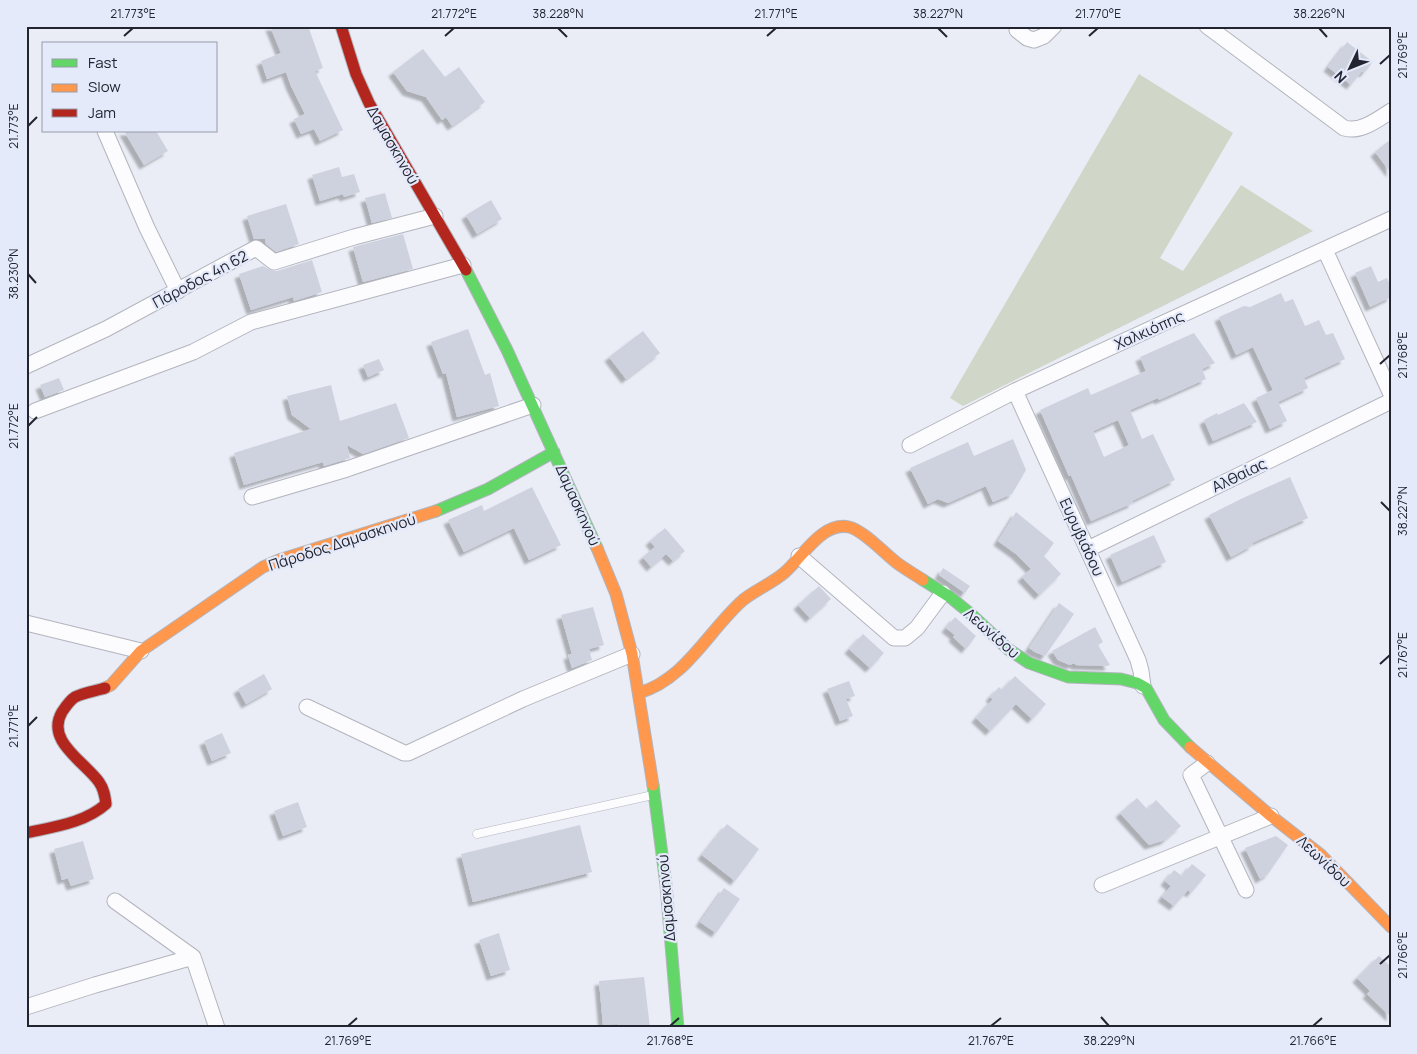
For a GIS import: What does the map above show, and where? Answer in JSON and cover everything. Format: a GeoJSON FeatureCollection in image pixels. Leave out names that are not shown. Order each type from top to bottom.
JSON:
{"type":"FeatureCollection","features":[{"type":"Feature","properties":{"kind":"street","name":"Δαμασκηνού"},"geometry":{"type":"LineString","coordinates":[[341,26],[356,74],[369,104],[463,265],[507,350],[611,581],[622,613],[632,654],[655,794],[666,885],[678,1028]]}},
{"type":"Feature","properties":{"kind":"street"},"geometry":{"type":"LineString","coordinates":[[1017,30],[1034,40],[1044,36],[1054,26]]}},
{"type":"Feature","properties":{"kind":"street"},"geometry":{"type":"LineString","coordinates":[[1208,26],[1344,128],[1358,129],[1391,111]]}},
{"type":"Feature","properties":{"kind":"street"},"geometry":{"type":"LineString","coordinates":[[105,132],[147,228],[178,291]]}},
{"type":"Feature","properties":{"kind":"street","name":"Πάροδος 4η 62"},"geometry":{"type":"LineString","coordinates":[[26,366],[106,329],[256,248],[274,262],[354,236],[435,216]]}},
{"type":"Feature","properties":{"kind":"street","name":"Χαλκιόπης"},"geometry":{"type":"LineString","coordinates":[[910,445],[1015,391],[1391,220]]}},
{"type":"Feature","properties":{"kind":"street"},"geometry":{"type":"LineString","coordinates":[[1325,250],[1391,394]]}},
{"type":"Feature","properties":{"kind":"street"},"geometry":{"type":"LineString","coordinates":[[35,411],[193,352],[251,322],[463,265]]}},
{"type":"Feature","properties":{"kind":"street","name":"Ευρυβιάδου"},"geometry":{"type":"LineString","coordinates":[[1015,391],[1138,660],[1143,686]]}},
{"type":"Feature","properties":{"kind":"street","name":"Αλθαίας"},"geometry":{"type":"LineString","coordinates":[[1088,549],[1391,401]]}},
{"type":"Feature","properties":{"kind":"street"},"geometry":{"type":"LineString","coordinates":[[252,496],[347,469],[533,406]]}},
{"type":"Feature","properties":{"kind":"street","name":"Πάροδος Δαμασκηνού"},"geometry":{"type":"LineString","coordinates":[[26,833],[85,816],[98,811],[106,804],[106,798],[98,783],[59,736],[58,722],[62,710],[74,698],[104,689],[110,685],[142,651],[255,572],[270,564],[432,513],[488,489],[554,452]]}},
{"type":"Feature","properties":{"kind":"street","name":"Λεωνίδου"},"geometry":{"type":"LineString","coordinates":[[639,694],[652,689],[669,678],[690,659],[743,600],[782,575],[799,556],[831,528],[838,526],[851,527],[870,539],[898,564],[972,614],[1017,656],[1038,667],[1068,677],[1121,679],[1143,686],[1149,691],[1164,720],[1171,729],[1207,763],[1321,855],[1391,927]]}},
{"type":"Feature","properties":{"kind":"street"},"geometry":{"type":"LineString","coordinates":[[799,556],[894,638],[905,638],[917,628],[943,593]]}},
{"type":"Feature","properties":{"kind":"street"},"geometry":{"type":"LineString","coordinates":[[26,623],[142,651]]}},
{"type":"Feature","properties":{"kind":"street"},"geometry":{"type":"LineString","coordinates":[[308,707],[404,753],[408,753],[523,699],[632,654]]}},
{"type":"Feature","properties":{"kind":"street"},"geometry":{"type":"LineString","coordinates":[[1207,763],[1191,775],[1246,890]]}},
{"type":"Feature","properties":{"kind":"street"},"geometry":{"type":"LineString","coordinates":[[1102,885],[1271,816]]}},
{"type":"Feature","properties":{"kind":"street"},"geometry":{"type":"LineString","coordinates":[[116,901],[193,957],[217,1028]]}},
{"type":"Feature","properties":{"kind":"street"},"geometry":{"type":"LineString","coordinates":[[26,1007],[193,957]]}},
{"type":"Feature","properties":{"kind":"lane"},"geometry":{"type":"LineString","coordinates":[[477,834],[655,794]]}},
{"type":"Feature","properties":{"kind":"shaded area"},"geometry":{"type":"Polygon","coordinates":[[[1139,74],[1233,133],[1160,258],[1183,271],[1241,185],[1313,231],[963,406],[950,398],[1139,74]]]}},
{"type":"Feature","properties":{"kind":"building"},"geometry":{"type":"Polygon","coordinates":[[[270,26],[308,26],[323,68],[315,71],[343,130],[320,141],[314,129],[301,134],[294,119],[305,114],[286,72],[267,79],[261,61],[281,53],[270,26]]]}},
{"type":"Feature","properties":{"kind":"building"},"geometry":{"type":"Polygon","coordinates":[[[1347,42],[1373,62],[1364,73],[1362,71],[1351,85],[1328,67],[1347,42]]]}},
{"type":"Feature","properties":{"kind":"building"},"geometry":{"type":"Polygon","coordinates":[[[423,49],[445,77],[459,67],[485,102],[452,126],[446,117],[442,120],[426,97],[407,91],[393,72],[423,49]]]}},
{"type":"Feature","properties":{"kind":"building"},"geometry":{"type":"Polygon","coordinates":[[[125,132],[157,132],[168,151],[144,165],[125,132]]]}},
{"type":"Feature","properties":{"kind":"building"},"geometry":{"type":"Polygon","coordinates":[[[1391,139],[1391,173],[1375,152],[1391,139]]]}},
{"type":"Feature","properties":{"kind":"building"},"geometry":{"type":"Polygon","coordinates":[[[339,167],[342,177],[354,174],[360,192],[344,197],[343,194],[320,201],[312,175],[339,167]]]}},
{"type":"Feature","properties":{"kind":"building"},"geometry":{"type":"Polygon","coordinates":[[[385,193],[392,218],[372,223],[365,198],[385,193]]]}},
{"type":"Feature","properties":{"kind":"building"},"geometry":{"type":"Polygon","coordinates":[[[491,200],[502,219],[477,234],[466,215],[491,200]]]}},
{"type":"Feature","properties":{"kind":"building"},"geometry":{"type":"Polygon","coordinates":[[[286,204],[299,244],[276,252],[266,244],[265,239],[254,239],[247,216],[286,204]]]}},
{"type":"Feature","properties":{"kind":"building"},"geometry":{"type":"Polygon","coordinates":[[[403,234],[413,269],[363,282],[353,247],[403,234]]]}},
{"type":"Feature","properties":{"kind":"building"},"geometry":{"type":"Polygon","coordinates":[[[312,260],[322,292],[294,301],[293,297],[251,310],[239,274],[263,266],[272,271],[277,271],[312,260]]]}},
{"type":"Feature","properties":{"kind":"building"},"geometry":{"type":"Polygon","coordinates":[[[1371,266],[1378,282],[1387,278],[1391,287],[1391,297],[1370,307],[1355,273],[1371,266]]]}},
{"type":"Feature","properties":{"kind":"building"},"geometry":{"type":"Polygon","coordinates":[[[1281,293],[1285,302],[1293,299],[1305,326],[1319,320],[1326,335],[1333,333],[1345,359],[1304,378],[1308,388],[1278,402],[1287,421],[1270,429],[1256,398],[1273,390],[1253,347],[1236,355],[1219,317],[1244,306],[1250,307],[1281,293]]]}},
{"type":"Feature","properties":{"kind":"building"},"geometry":{"type":"Polygon","coordinates":[[[468,329],[485,375],[490,373],[499,406],[457,417],[446,373],[443,374],[431,342],[468,329]]]}},
{"type":"Feature","properties":{"kind":"building"},"geometry":{"type":"Polygon","coordinates":[[[643,331],[660,353],[626,379],[609,357],[643,331]]]}},
{"type":"Feature","properties":{"kind":"building"},"geometry":{"type":"Polygon","coordinates":[[[1194,333],[1215,363],[1202,369],[1206,379],[1159,400],[1158,398],[1130,410],[1142,439],[1153,434],[1175,480],[1132,501],[1133,503],[1091,521],[1040,410],[1088,388],[1091,395],[1146,371],[1140,357],[1194,333]],[[1118,420],[1093,431],[1104,457],[1129,445],[1118,420]]]}},
{"type":"Feature","properties":{"kind":"building"},"geometry":{"type":"Polygon","coordinates":[[[379,359],[384,370],[368,377],[363,365],[379,359]]]}},
{"type":"Feature","properties":{"kind":"building"},"geometry":{"type":"Polygon","coordinates":[[[59,378],[64,390],[45,397],[40,385],[59,378]]]}},
{"type":"Feature","properties":{"kind":"building"},"geometry":{"type":"Polygon","coordinates":[[[331,385],[340,421],[396,403],[409,438],[363,454],[347,445],[350,458],[324,466],[323,462],[244,485],[234,453],[311,429],[292,415],[287,396],[331,385]]]}},
{"type":"Feature","properties":{"kind":"building"},"geometry":{"type":"Polygon","coordinates":[[[1244,403],[1257,422],[1213,441],[1204,420],[1244,403]]]}},
{"type":"Feature","properties":{"kind":"building"},"geometry":{"type":"Polygon","coordinates":[[[1013,439],[1026,470],[1012,494],[993,502],[986,486],[948,503],[938,499],[928,504],[910,468],[968,442],[974,456],[1013,439]]]}},
{"type":"Feature","properties":{"kind":"building"},"geometry":{"type":"Polygon","coordinates":[[[1290,477],[1308,518],[1252,543],[1253,545],[1231,557],[1209,515],[1290,477]]]}},
{"type":"Feature","properties":{"kind":"building"},"geometry":{"type":"Polygon","coordinates":[[[532,487],[561,545],[529,560],[514,528],[464,552],[448,520],[482,505],[484,511],[532,487]]]}},
{"type":"Feature","properties":{"kind":"building"},"geometry":{"type":"Polygon","coordinates":[[[1016,512],[1054,543],[1044,556],[1061,574],[1039,595],[1022,577],[1031,569],[1016,554],[998,541],[1016,512]]]}},
{"type":"Feature","properties":{"kind":"building"},"geometry":{"type":"Polygon","coordinates":[[[665,528],[685,551],[673,561],[666,554],[651,567],[643,557],[655,547],[650,541],[665,528]]]}},
{"type":"Feature","properties":{"kind":"building"},"geometry":{"type":"Polygon","coordinates":[[[1154,535],[1166,562],[1122,582],[1110,555],[1154,535]]]}},
{"type":"Feature","properties":{"kind":"building"},"geometry":{"type":"Polygon","coordinates":[[[943,568],[970,586],[965,593],[939,575],[943,568]]]}},
{"type":"Feature","properties":{"kind":"building"},"geometry":{"type":"Polygon","coordinates":[[[819,586],[831,599],[810,618],[798,605],[819,586]]]}},
{"type":"Feature","properties":{"kind":"building"},"geometry":{"type":"Polygon","coordinates":[[[1059,603],[1074,614],[1045,656],[1029,648],[1059,603]]]}},
{"type":"Feature","properties":{"kind":"building"},"geometry":{"type":"Polygon","coordinates":[[[593,607],[604,645],[589,649],[592,660],[572,668],[568,655],[572,654],[561,615],[593,607]]]}},
{"type":"Feature","properties":{"kind":"building"},"geometry":{"type":"Polygon","coordinates":[[[955,617],[976,636],[966,649],[953,637],[955,635],[946,628],[955,617]]]}},
{"type":"Feature","properties":{"kind":"building"},"geometry":{"type":"Polygon","coordinates":[[[1095,627],[1103,642],[1098,645],[1110,665],[1076,665],[1074,663],[1070,665],[1058,660],[1052,651],[1095,627]]]}},
{"type":"Feature","properties":{"kind":"building"},"geometry":{"type":"Polygon","coordinates":[[[863,634],[884,653],[870,668],[849,649],[863,634]]]}},
{"type":"Feature","properties":{"kind":"building"},"geometry":{"type":"Polygon","coordinates":[[[264,674],[272,689],[246,704],[238,689],[264,674]]]}},
{"type":"Feature","properties":{"kind":"building"},"geometry":{"type":"Polygon","coordinates":[[[1015,676],[1046,704],[1032,719],[1016,704],[990,731],[976,718],[993,699],[990,697],[999,687],[1002,690],[1015,676]]]}},
{"type":"Feature","properties":{"kind":"building"},"geometry":{"type":"Polygon","coordinates":[[[849,681],[855,696],[846,699],[853,716],[840,721],[827,689],[849,681]]]}},
{"type":"Feature","properties":{"kind":"building"},"geometry":{"type":"Polygon","coordinates":[[[222,733],[231,753],[212,761],[204,741],[222,733]]]}},
{"type":"Feature","properties":{"kind":"building"},"geometry":{"type":"Polygon","coordinates":[[[1137,798],[1147,809],[1156,800],[1181,826],[1165,840],[1149,845],[1120,813],[1137,798]]]}},
{"type":"Feature","properties":{"kind":"building"},"geometry":{"type":"Polygon","coordinates":[[[298,802],[307,827],[283,836],[274,811],[298,802]]]}},
{"type":"Feature","properties":{"kind":"building"},"geometry":{"type":"Polygon","coordinates":[[[727,824],[759,849],[735,881],[702,855],[727,824]]]}},
{"type":"Feature","properties":{"kind":"building"},"geometry":{"type":"Polygon","coordinates":[[[580,825],[592,872],[473,902],[461,854],[580,825]]]}},
{"type":"Feature","properties":{"kind":"building"},"geometry":{"type":"Polygon","coordinates":[[[1276,836],[1288,845],[1268,874],[1260,879],[1245,848],[1276,836]]]}},
{"type":"Feature","properties":{"kind":"building"},"geometry":{"type":"Polygon","coordinates":[[[83,841],[94,879],[71,886],[68,878],[62,880],[54,849],[83,841]]]}},
{"type":"Feature","properties":{"kind":"building"},"geometry":{"type":"Polygon","coordinates":[[[1192,864],[1206,875],[1191,893],[1188,890],[1174,906],[1162,897],[1171,886],[1165,881],[1174,870],[1182,876],[1192,864]]]}},
{"type":"Feature","properties":{"kind":"building"},"geometry":{"type":"Polygon","coordinates":[[[724,888],[740,899],[716,933],[700,922],[724,888]]]}},
{"type":"Feature","properties":{"kind":"building"},"geometry":{"type":"Polygon","coordinates":[[[499,933],[510,970],[491,976],[479,940],[499,933]]]}},
{"type":"Feature","properties":{"kind":"building"},"geometry":{"type":"Polygon","coordinates":[[[1379,956],[1391,967],[1391,1017],[1367,994],[1370,991],[1357,978],[1379,956]]]}},
{"type":"Feature","properties":{"kind":"building"},"geometry":{"type":"Polygon","coordinates":[[[644,977],[650,1028],[617,1028],[617,1024],[603,1025],[599,981],[644,977]]]}},
{"type":"Feature","properties":{"kind":"traffic: fast"},"geometry":{"type":"LineString","coordinates":[[466,270],[507,350],[597,548]]}},
{"type":"Feature","properties":{"kind":"traffic: fast"},"geometry":{"type":"LineString","coordinates":[[436,511],[488,489],[554,452]]}},
{"type":"Feature","properties":{"kind":"traffic: fast"},"geometry":{"type":"LineString","coordinates":[[923,580],[950,597],[1008,649],[1029,663],[1068,677],[1121,679],[1137,683],[1146,688],[1164,720],[1190,747]]}},
{"type":"Feature","properties":{"kind":"traffic: fast"},"geometry":{"type":"LineString","coordinates":[[653,785],[666,885],[678,1028]]}},
{"type":"Feature","properties":{"kind":"traffic: slow"},"geometry":{"type":"LineString","coordinates":[[105,688],[111,685],[141,651],[263,567],[279,560],[436,511]]}},
{"type":"Feature","properties":{"kind":"traffic: slow"},"geometry":{"type":"LineString","coordinates":[[639,693],[656,686],[683,666],[730,612],[743,600],[784,573],[813,542],[830,530],[839,527],[855,529],[897,563],[923,580]]}},
{"type":"Feature","properties":{"kind":"traffic: slow"},"geometry":{"type":"LineString","coordinates":[[597,548],[616,594],[632,654],[653,785]]}},
{"type":"Feature","properties":{"kind":"traffic: slow"},"geometry":{"type":"LineString","coordinates":[[1190,747],[1271,816],[1321,855],[1391,927]]}},
{"type":"Feature","properties":{"kind":"traffic: jam"},"geometry":{"type":"LineString","coordinates":[[341,26],[356,74],[369,103],[466,270]]}},
{"type":"Feature","properties":{"kind":"traffic: jam"},"geometry":{"type":"LineString","coordinates":[[26,833],[79,820],[106,804],[105,795],[99,782],[63,742],[58,723],[62,712],[73,698],[105,688]]}}]}
